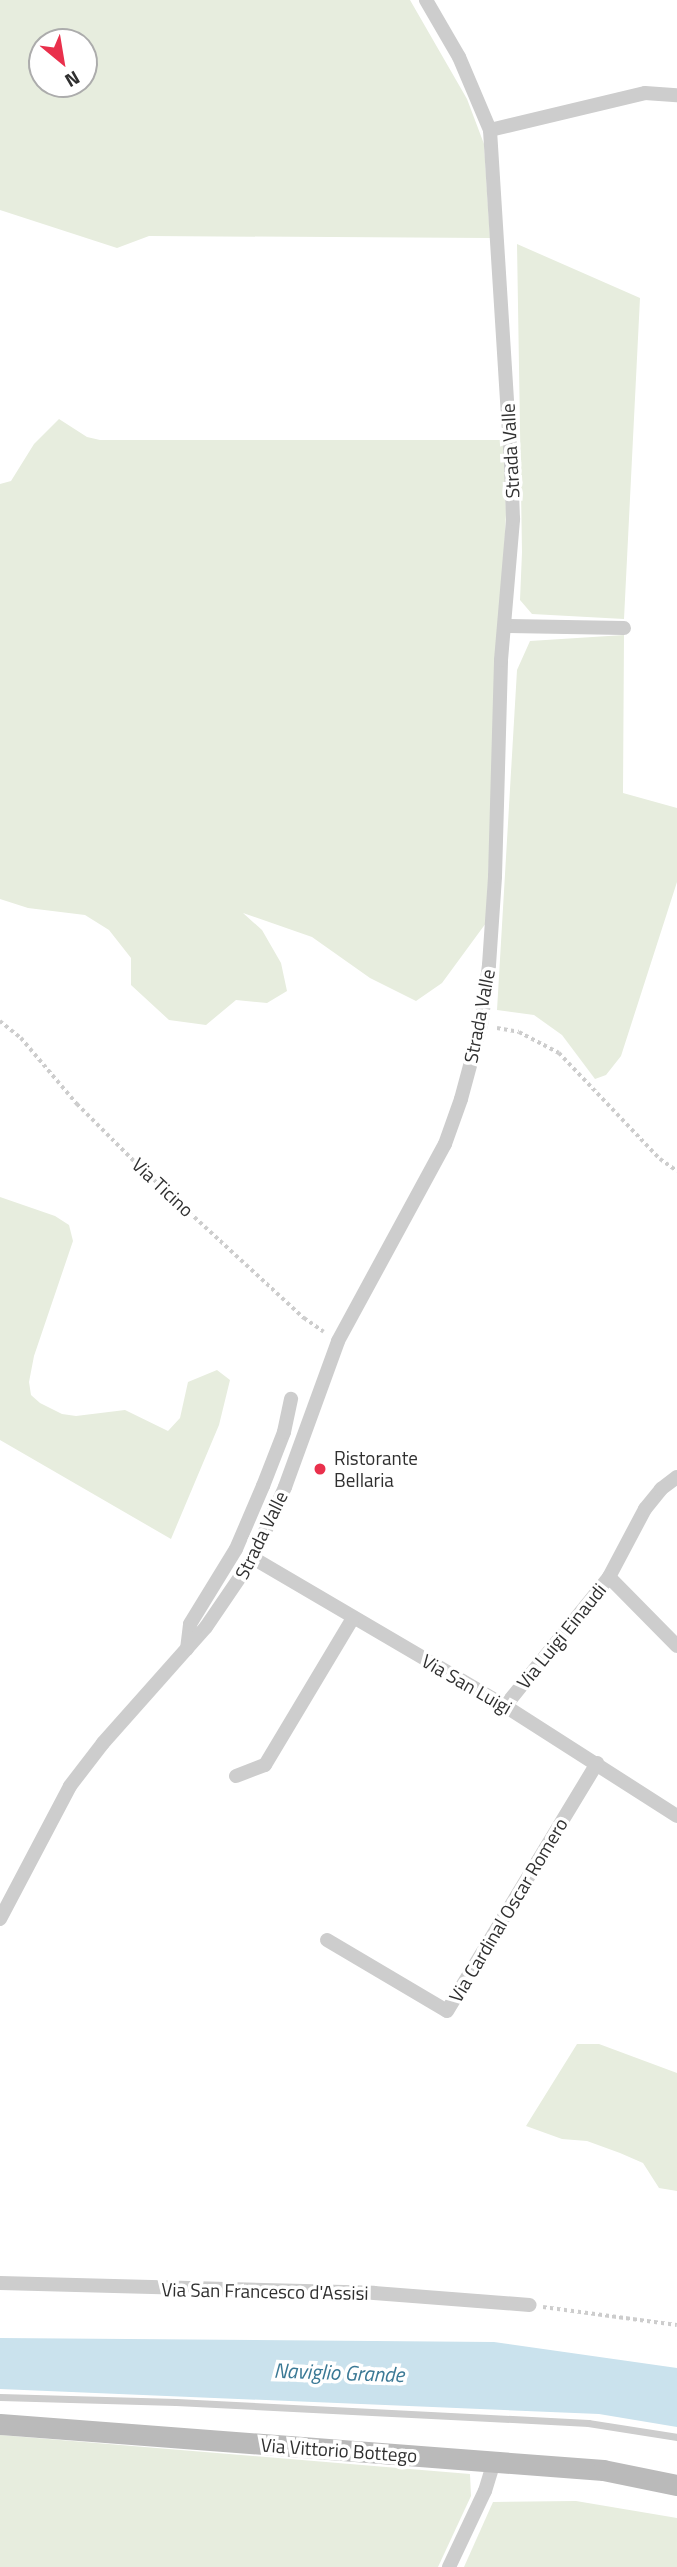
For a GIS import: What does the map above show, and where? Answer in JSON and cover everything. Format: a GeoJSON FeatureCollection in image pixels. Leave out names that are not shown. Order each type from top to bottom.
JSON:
{"type":"FeatureCollection","features":[{"type":"Feature","properties":{"kind":"street","name":"Strada Valle"},"geometry":{"type":"LineString","coordinates":[[0,1919],[70,1786],[103,1743],[227,1600],[253,1558],[285,1487],[338,1341],[445,1144],[461,1099],[481,1025],[489,965],[497,746],[513,519],[490,130],[459,57],[426,0]]}},
{"type":"Feature","properties":{"kind":"street"},"geometry":{"type":"LineString","coordinates":[[490,130],[645,93],[667,92],[677,95]]}},
{"type":"Feature","properties":{"kind":"street"},"geometry":{"type":"LineString","coordinates":[[505,626],[624,628]]}},
{"type":"Feature","properties":{"kind":"street"},"geometry":{"type":"LineString","coordinates":[[187,1649],[190,1624],[236,1549],[263,1486],[284,1432],[291,1399]]}},
{"type":"Feature","properties":{"kind":"street"},"geometry":{"type":"LineString","coordinates":[[609,1577],[645,1509],[660,1489],[677,1478]]}},
{"type":"Feature","properties":{"kind":"street","name":"Via San Luigi"},"geometry":{"type":"LineString","coordinates":[[253,1558],[505,1706],[677,1816]]}},
{"type":"Feature","properties":{"kind":"street","name":"Via Luigi Einaudi"},"geometry":{"type":"LineString","coordinates":[[505,1706],[609,1577],[677,1646]]}},
{"type":"Feature","properties":{"kind":"street"},"geometry":{"type":"LineString","coordinates":[[236,1776],[265,1765],[353,1618]]}},
{"type":"Feature","properties":{"kind":"street","name":"Via Cardinal Oscar Romero"},"geometry":{"type":"LineString","coordinates":[[327,1940],[447,2011],[597,1763]]}},
{"type":"Feature","properties":{"kind":"street","name":"Via San Francesco d'Assisi"},"geometry":{"type":"LineString","coordinates":[[0,2283],[374,2293],[530,2305]]}},
{"type":"Feature","properties":{"kind":"street","name":"Via Vittorio Bottego"},"geometry":{"type":"LineString","coordinates":[[0,2424],[603,2470],[677,2486]]}},
{"type":"Feature","properties":{"kind":"street"},"geometry":{"type":"LineString","coordinates":[[449,2567],[485,2491],[494,2461]]}},
{"type":"Feature","properties":{"kind":"lane"},"geometry":{"type":"LineString","coordinates":[[0,2397],[176,2402],[588,2423],[677,2437]]}},
{"type":"Feature","properties":{"kind":"path","name":"Via Ticino"},"geometry":{"type":"LineString","coordinates":[[0,1021],[21,1038],[77,1104],[138,1166],[304,1318],[338,1341]]}},
{"type":"Feature","properties":{"kind":"path"},"geometry":{"type":"LineString","coordinates":[[481,1025],[519,1032],[559,1053],[660,1159],[677,1171]]}},
{"type":"Feature","properties":{"kind":"path"},"geometry":{"type":"LineString","coordinates":[[530,2305],[677,2325]]}},
{"type":"Feature","properties":{"kind":"green space"},"geometry":{"type":"Polygon","coordinates":[[[0,0],[410,0],[467,99],[484,144],[490,238],[149,236],[117,248],[0,210],[0,0]]]}},
{"type":"Feature","properties":{"kind":"green space"},"geometry":{"type":"Polygon","coordinates":[[[517,244],[640,298],[624,619],[532,614],[520,600],[522,552],[517,244]]]}},
{"type":"Feature","properties":{"kind":"green space"},"geometry":{"type":"Polygon","coordinates":[[[59,419],[87,437],[100,440],[504,440],[506,514],[486,923],[442,983],[416,1001],[370,978],[312,937],[243,913],[262,930],[281,963],[287,991],[267,1003],[236,1000],[206,1025],[169,1020],[131,985],[131,958],[109,930],[85,915],[28,908],[0,899],[0,484],[11,481],[34,444],[59,419]]]}},
{"type":"Feature","properties":{"kind":"green space"},"geometry":{"type":"Polygon","coordinates":[[[624,635],[623,793],[677,808],[677,882],[621,1056],[606,1075],[595,1079],[562,1035],[534,1015],[497,1010],[517,670],[530,641],[624,635]]]}},
{"type":"Feature","properties":{"kind":"green space"},"geometry":{"type":"Polygon","coordinates":[[[0,1197],[55,1216],[69,1225],[73,1241],[34,1356],[29,1382],[31,1395],[40,1403],[62,1414],[76,1416],[125,1410],[168,1431],[180,1418],[188,1382],[217,1370],[230,1380],[219,1425],[171,1539],[0,1440],[0,1197]]]}},
{"type":"Feature","properties":{"kind":"green space"},"geometry":{"type":"Polygon","coordinates":[[[577,2044],[599,2044],[677,2073],[677,2191],[659,2188],[643,2163],[620,2153],[587,2141],[562,2139],[526,2126],[577,2044]]]}},
{"type":"Feature","properties":{"kind":"green space"},"geometry":{"type":"Polygon","coordinates":[[[0,2435],[470,2474],[471,2496],[438,2567],[0,2567],[0,2435]]]}},
{"type":"Feature","properties":{"kind":"green space"},"geometry":{"type":"Polygon","coordinates":[[[576,2501],[677,2518],[677,2567],[464,2567],[493,2502],[576,2501]]]}},
{"type":"Feature","properties":{"kind":"water","name":"Naviglio Grande"},"geometry":{"type":"Polygon","coordinates":[[[0,2338],[494,2342],[677,2368],[677,2427],[599,2414],[0,2389],[0,2338]]]}},
{"type":"Feature","properties":{"kind":"place","name":"Ristorante Bellaria"},"geometry":{"type":"Point","coordinates":[320,1469]}}]}
